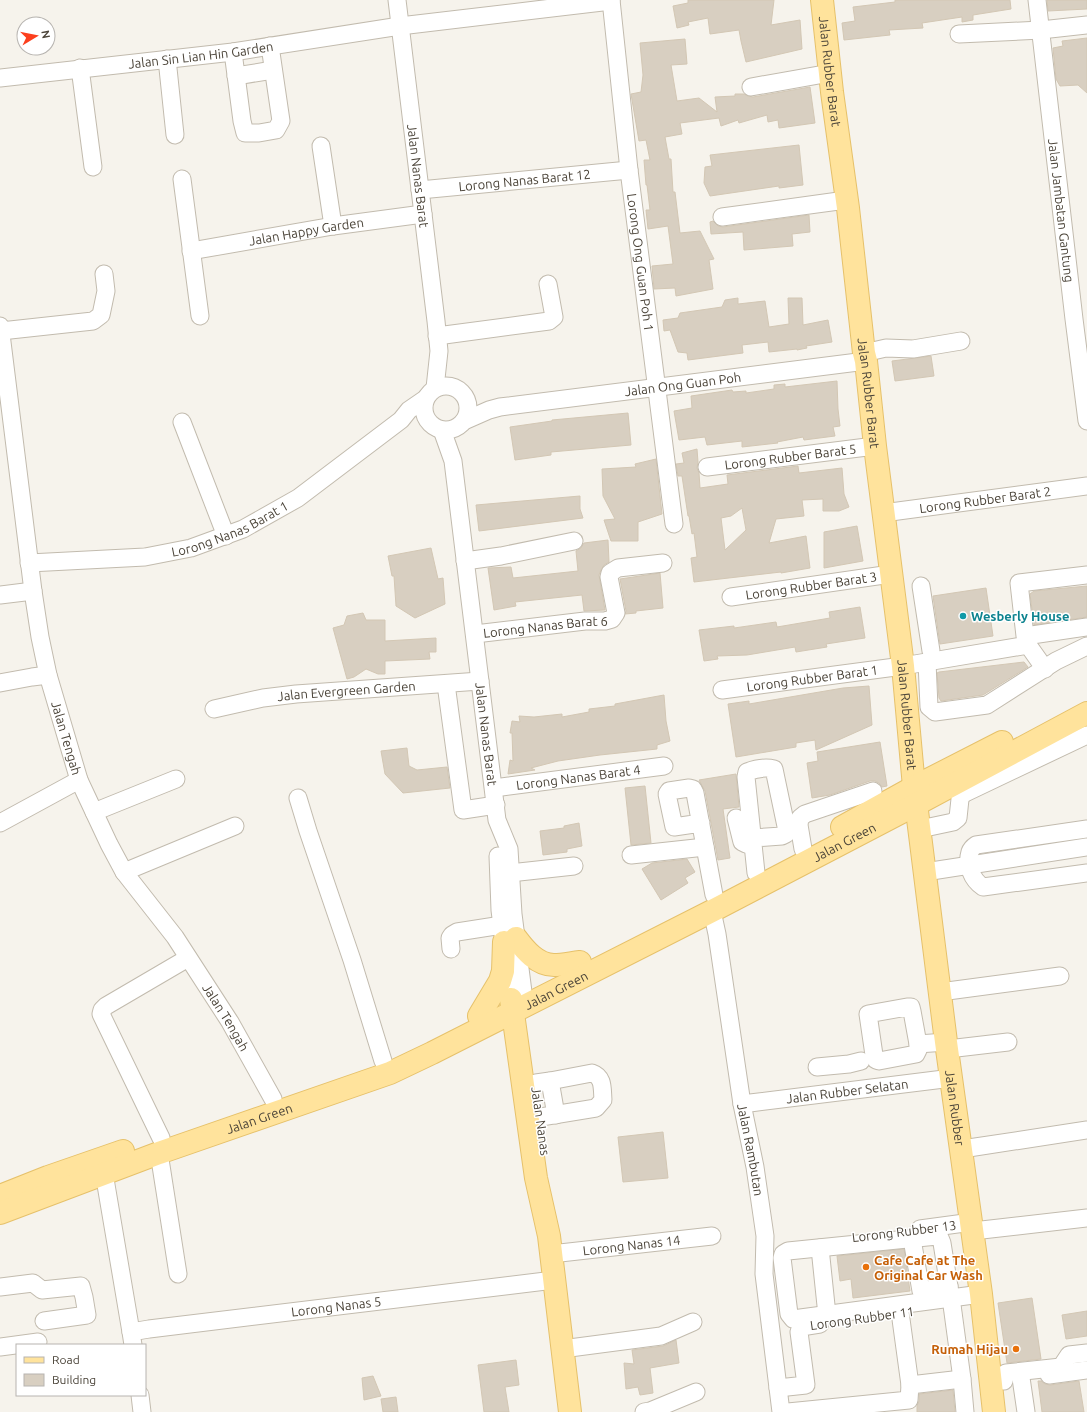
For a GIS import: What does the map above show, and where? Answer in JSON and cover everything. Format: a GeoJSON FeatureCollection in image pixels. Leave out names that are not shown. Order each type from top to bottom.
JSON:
{"type":"FeatureCollection","features":[{"type":"Feature","properties":{"kind":"main road","name":"Jalan Rubber Barat"},"geometry":{"type":"LineString","coordinates":[[822,0],[902,660],[916,796]]}},
{"type":"Feature","properties":{"kind":"main road","name":"Jalan Green"},"geometry":{"type":"LineString","coordinates":[[0,1213],[104,1173],[160,1145],[273,1099],[383,1061],[429,1041],[479,1016],[518,1002],[713,903],[916,796],[1087,699]]}},
{"type":"Feature","properties":{"kind":"main road","name":"Jalan Green"},"geometry":{"type":"LineString","coordinates":[[0,1196],[48,1177],[160,1145],[390,1073],[432,1053],[518,1002],[580,962],[713,903],[756,873],[803,849],[1087,713]]}},
{"type":"Feature","properties":{"kind":"main road","name":"Jalan Rubber"},"geometry":{"type":"LineString","coordinates":[[916,796],[940,992],[981,1298],[997,1382],[994,1412]]}},
{"type":"Feature","properties":{"kind":"main road"},"geometry":{"type":"LineString","coordinates":[[507,935],[539,961],[553,965],[580,962]]}},
{"type":"Feature","properties":{"kind":"main road"},"geometry":{"type":"LineString","coordinates":[[479,1016],[500,981],[503,971],[507,935]]}},
{"type":"Feature","properties":{"kind":"main road","name":"Jalan Nanas"},"geometry":{"type":"LineString","coordinates":[[518,1002],[543,1082],[548,1116],[550,1245]]}},
{"type":"Feature","properties":{"kind":"main road","name":"Jalan Nanas"},"geometry":{"type":"LineString","coordinates":[[518,1002],[536,1178],[550,1245],[570,1412]]}},
{"type":"Feature","properties":{"kind":"street","name":"Jalan Nanas Barat"},"geometry":{"type":"LineString","coordinates":[[397,0],[438,344],[430,394]]}},
{"type":"Feature","properties":{"kind":"street","name":"Jalan Sin Lian Hin Garden"},"geometry":{"type":"LineString","coordinates":[[0,78],[233,52],[400,26],[611,0]]}},
{"type":"Feature","properties":{"kind":"street","name":"Lorong Ong Guan Poh 1"},"geometry":{"type":"LineString","coordinates":[[611,0],[629,170],[674,524]]}},
{"type":"Feature","properties":{"kind":"street","name":"Jalan Jambatan Gantung"},"geometry":{"type":"LineString","coordinates":[[1037,0],[1080,318],[1087,421]]}},
{"type":"Feature","properties":{"kind":"street"},"geometry":{"type":"LineString","coordinates":[[958,34],[1041,30],[1087,25]]}},
{"type":"Feature","properties":{"kind":"street"},"geometry":{"type":"LineString","coordinates":[[233,52],[242,121],[245,133],[259,133],[276,130],[281,121],[270,46]]}},
{"type":"Feature","properties":{"kind":"street"},"geometry":{"type":"LineString","coordinates":[[167,59],[175,135]]}},
{"type":"Feature","properties":{"kind":"street"},"geometry":{"type":"LineString","coordinates":[[80,68],[93,166]]}},
{"type":"Feature","properties":{"kind":"street"},"geometry":{"type":"LineString","coordinates":[[236,76],[273,70]]}},
{"type":"Feature","properties":{"kind":"street"},"geometry":{"type":"LineString","coordinates":[[751,87],[830,73]]}},
{"type":"Feature","properties":{"kind":"street"},"geometry":{"type":"LineString","coordinates":[[321,146],[333,226]]}},
{"type":"Feature","properties":{"kind":"street","name":"Lorong Nanas Barat 12"},"geometry":{"type":"LineString","coordinates":[[420,190],[629,170]]}},
{"type":"Feature","properties":{"kind":"street"},"geometry":{"type":"LineString","coordinates":[[182,180],[200,316]]}},
{"type":"Feature","properties":{"kind":"street"},"geometry":{"type":"LineString","coordinates":[[722,216],[846,200]]}},
{"type":"Feature","properties":{"kind":"street","name":"Jalan Happy Garden"},"geometry":{"type":"LineString","coordinates":[[191,250],[333,226],[422,214]]}},
{"type":"Feature","properties":{"kind":"street"},"geometry":{"type":"LineString","coordinates":[[0,329],[93,320],[101,315],[106,291],[104,274]]}},
{"type":"Feature","properties":{"kind":"street"},"geometry":{"type":"LineString","coordinates":[[438,344],[549,321],[554,317],[548,284]]}},
{"type":"Feature","properties":{"kind":"street","name":"Jalan Tengah"},"geometry":{"type":"LineString","coordinates":[[0,329],[3,379],[40,637],[48,675],[79,780],[124,872],[174,937],[188,958],[230,1022],[273,1099]]}},
{"type":"Feature","properties":{"kind":"street","name":"Jalan Ong Guan Poh"},"geometry":{"type":"LineString","coordinates":[[463,423],[489,410],[500,407],[656,388],[865,357],[886,348],[914,349],[961,341]]}},
{"type":"Feature","properties":{"kind":"street","name":"Jalan Nanas Barat"},"geometry":{"type":"LineString","coordinates":[[438,344],[460,391]]}},
{"type":"Feature","properties":{"kind":"street"},"geometry":{"type":"LineString","coordinates":[[442,386],[450,386],[460,391],[467,400],[468,408],[463,423],[449,430],[442,430],[433,426],[427,420],[424,413],[424,406],[430,394],[442,386]]}},
{"type":"Feature","properties":{"kind":"street","name":"Jalan Ong Guan Poh"},"geometry":{"type":"LineString","coordinates":[[460,391],[486,404],[500,407]]}},
{"type":"Feature","properties":{"kind":"street","name":"Lorong Nanas Barat 1"},"geometry":{"type":"LineString","coordinates":[[30,563],[145,557],[191,548],[244,530],[287,505],[401,420],[409,410],[430,394]]}},
{"type":"Feature","properties":{"kind":"street"},"geometry":{"type":"LineString","coordinates":[[401,420],[427,420]]}},
{"type":"Feature","properties":{"kind":"street"},"geometry":{"type":"LineString","coordinates":[[182,422],[226,536]]}},
{"type":"Feature","properties":{"kind":"street","name":"Jalan Nanas Barat"},"geometry":{"type":"LineString","coordinates":[[453,461],[463,423]]}},
{"type":"Feature","properties":{"kind":"street","name":"Jalan Nanas Barat"},"geometry":{"type":"LineString","coordinates":[[442,430],[453,461],[497,813],[509,849],[510,873],[507,935]]}},
{"type":"Feature","properties":{"kind":"street","name":"Lorong Rubber Barat 5"},"geometry":{"type":"LineString","coordinates":[[707,467],[875,446]]}},
{"type":"Feature","properties":{"kind":"street","name":"Lorong Rubber Barat 2"},"geometry":{"type":"LineString","coordinates":[[883,513],[1087,486]]}},
{"type":"Feature","properties":{"kind":"street"},"geometry":{"type":"LineString","coordinates":[[466,561],[501,556],[574,541]]}},
{"type":"Feature","properties":{"kind":"street","name":"Lorong Nanas Barat 6"},"geometry":{"type":"LineString","coordinates":[[475,634],[612,619],[616,613],[609,577],[610,572],[618,568],[662,563]]}},
{"type":"Feature","properties":{"kind":"street","name":"Lorong Rubber Barat 3"},"geometry":{"type":"LineString","coordinates":[[731,597],[891,574]]}},
{"type":"Feature","properties":{"kind":"street"},"geometry":{"type":"LineString","coordinates":[[1045,669],[1026,640],[1019,583],[1087,575]]}},
{"type":"Feature","properties":{"kind":"street"},"geometry":{"type":"LineString","coordinates":[[921,586],[929,657],[929,707],[935,712],[987,705],[1056,661],[1087,646]]}},
{"type":"Feature","properties":{"kind":"street"},"geometry":{"type":"LineString","coordinates":[[0,595],[33,591]]}},
{"type":"Feature","properties":{"kind":"street"},"geometry":{"type":"LineString","coordinates":[[929,657],[1026,640],[1087,627]]}},
{"type":"Feature","properties":{"kind":"street"},"geometry":{"type":"LineString","coordinates":[[929,657],[992,643]]}},
{"type":"Feature","properties":{"kind":"street","name":"Lorong Rubber Barat 1"},"geometry":{"type":"LineString","coordinates":[[722,690],[902,660],[929,657]]}},
{"type":"Feature","properties":{"kind":"street"},"geometry":{"type":"LineString","coordinates":[[0,683],[48,675]]}},
{"type":"Feature","properties":{"kind":"street","name":"Jalan Evergreen Garden"},"geometry":{"type":"LineString","coordinates":[[214,709],[263,698],[296,694],[480,681]]}},
{"type":"Feature","properties":{"kind":"street"},"geometry":{"type":"LineString","coordinates":[[446,684],[463,810],[497,813],[497,852],[507,935],[518,1002]]}},
{"type":"Feature","properties":{"kind":"street"},"geometry":{"type":"LineString","coordinates":[[920,829],[953,822],[958,818],[960,799],[963,794],[1087,735]]}},
{"type":"Feature","properties":{"kind":"street","name":"Lorong Nanas Barat 4"},"geometry":{"type":"LineString","coordinates":[[494,788],[664,766]]}},
{"type":"Feature","properties":{"kind":"street"},"geometry":{"type":"LineString","coordinates":[[94,812],[176,779]]}},
{"type":"Feature","properties":{"kind":"street"},"geometry":{"type":"LineString","coordinates":[[0,823],[79,780]]}},
{"type":"Feature","properties":{"kind":"street"},"geometry":{"type":"LineString","coordinates":[[803,849],[799,825],[800,818],[805,814],[873,791]]}},
{"type":"Feature","properties":{"kind":"street"},"geometry":{"type":"LineString","coordinates":[[298,798],[352,960],[383,1061]]}},
{"type":"Feature","properties":{"kind":"street"},"geometry":{"type":"LineString","coordinates":[[736,818],[742,842],[746,844],[752,842],[756,873]]}},
{"type":"Feature","properties":{"kind":"street","name":"Jalan Rambutan"},"geometry":{"type":"LineString","coordinates":[[701,823],[742,1104],[755,1168],[766,1236],[764,1274],[772,1328],[781,1412]]}},
{"type":"Feature","properties":{"kind":"street"},"geometry":{"type":"LineString","coordinates":[[124,872],[235,826]]}},
{"type":"Feature","properties":{"kind":"street"},"geometry":{"type":"LineString","coordinates":[[1087,829],[976,845],[970,850],[969,854],[969,865],[972,876],[976,882],[983,887],[1087,873]]}},
{"type":"Feature","properties":{"kind":"street"},"geometry":{"type":"LineString","coordinates":[[631,854],[705,847]]}},
{"type":"Feature","properties":{"kind":"street"},"geometry":{"type":"LineString","coordinates":[[925,872],[1087,847]]}},
{"type":"Feature","properties":{"kind":"street"},"geometry":{"type":"LineString","coordinates":[[510,873],[574,866]]}},
{"type":"Feature","properties":{"kind":"street"},"geometry":{"type":"LineString","coordinates":[[451,949],[450,938],[457,932],[507,935]]}},
{"type":"Feature","properties":{"kind":"street"},"geometry":{"type":"LineString","coordinates":[[178,1274],[160,1145],[101,1014],[102,1010],[106,1006],[188,958]]}},
{"type":"Feature","properties":{"kind":"street"},"geometry":{"type":"LineString","coordinates":[[940,992],[1060,976]]}},
{"type":"Feature","properties":{"kind":"street"},"geometry":{"type":"LineString","coordinates":[[918,1044],[947,1046],[1008,1042]]}},
{"type":"Feature","properties":{"kind":"street"},"geometry":{"type":"LineString","coordinates":[[817,1067],[855,1062],[854,1090]]}},
{"type":"Feature","properties":{"kind":"street"},"geometry":{"type":"LineString","coordinates":[[543,1082],[592,1073],[598,1075],[601,1079],[603,1100],[596,1108],[548,1116]]}},
{"type":"Feature","properties":{"kind":"street","name":"Jalan Rubber Selatan"},"geometry":{"type":"LineString","coordinates":[[742,1104],[952,1078]]}},
{"type":"Feature","properties":{"kind":"street"},"geometry":{"type":"LineString","coordinates":[[962,1149],[1087,1130]]}},
{"type":"Feature","properties":{"kind":"street"},"geometry":{"type":"LineString","coordinates":[[104,1173],[132,1338]]}},
{"type":"Feature","properties":{"kind":"street","name":"Lorong Rubber 13"},"geometry":{"type":"LineString","coordinates":[[836,1239],[1087,1218]]}},
{"type":"Feature","properties":{"kind":"street","name":"Lorong Nanas 14"},"geometry":{"type":"LineString","coordinates":[[550,1245],[712,1236]]}},
{"type":"Feature","properties":{"kind":"street"},"geometry":{"type":"LineString","coordinates":[[951,1297],[922,1297],[793,1320],[789,1314],[782,1258],[783,1254],[788,1252],[937,1236],[940,1238],[951,1297],[965,1412]]}},
{"type":"Feature","properties":{"kind":"street"},"geometry":{"type":"LineString","coordinates":[[912,1239],[922,1297]]}},
{"type":"Feature","properties":{"kind":"street"},"geometry":{"type":"LineString","coordinates":[[820,1248],[827,1315]]}},
{"type":"Feature","properties":{"kind":"street","name":"Lorong Nanas 5"},"geometry":{"type":"LineString","coordinates":[[132,1338],[554,1280]]}},
{"type":"Feature","properties":{"kind":"street"},"geometry":{"type":"LineString","coordinates":[[0,1287],[32,1283],[42,1290],[81,1286],[87,1314],[44,1321]]}},
{"type":"Feature","properties":{"kind":"street","name":"Lorong Rubber 11"},"geometry":{"type":"LineString","coordinates":[[778,1388],[806,1385],[799,1332],[801,1327],[900,1312],[951,1297],[981,1298]]}},
{"type":"Feature","properties":{"kind":"street"},"geometry":{"type":"LineString","coordinates":[[900,1312],[910,1399]]}},
{"type":"Feature","properties":{"kind":"street"},"geometry":{"type":"LineString","coordinates":[[562,1349],[661,1336],[693,1322]]}},
{"type":"Feature","properties":{"kind":"street"},"geometry":{"type":"LineString","coordinates":[[23,1344],[38,1342]]}},
{"type":"Feature","properties":{"kind":"street"},"geometry":{"type":"LineString","coordinates":[[0,1347],[16,1345]]}},
{"type":"Feature","properties":{"kind":"street"},"geometry":{"type":"LineString","coordinates":[[997,1382],[1006,1373],[1062,1367],[1069,1355],[1087,1352]]}},
{"type":"Feature","properties":{"kind":"street"},"geometry":{"type":"LineString","coordinates":[[997,1382],[1087,1370]]}},
{"type":"Feature","properties":{"kind":"street"},"geometry":{"type":"LineString","coordinates":[[1021,1378],[1026,1412]]}},
{"type":"Feature","properties":{"kind":"street"},"geometry":{"type":"LineString","coordinates":[[788,1412],[910,1399],[962,1379]]}},
{"type":"Feature","properties":{"kind":"street"},"geometry":{"type":"LineString","coordinates":[[644,1412],[650,1411],[696,1392]]}},
{"type":"Feature","properties":{"kind":"street"},"geometry":{"type":"LineString","coordinates":[[140,1396],[142,1412]]}},
{"type":"Feature","properties":{"kind":"building"},"geometry":{"type":"Polygon","coordinates":[[[688,0],[774,0],[771,25],[800,20],[802,49],[746,62],[739,30],[710,34],[708,18],[688,22],[689,25],[677,28],[673,6],[688,3],[688,0]]]}},
{"type":"Feature","properties":{"kind":"building"},"geometry":{"type":"Polygon","coordinates":[[[895,0],[1010,0],[1011,9],[973,15],[973,20],[962,22],[962,17],[922,23],[923,28],[889,30],[890,35],[844,40],[842,23],[855,21],[853,7],[895,2],[895,0]]]}},
{"type":"Feature","properties":{"kind":"building"},"geometry":{"type":"Polygon","coordinates":[[[1047,0],[1087,0],[1087,9],[1048,11],[1047,0]]]}},
{"type":"Feature","properties":{"kind":"building"},"geometry":{"type":"Polygon","coordinates":[[[1087,38],[1087,93],[1078,85],[1060,86],[1056,79],[1053,48],[1063,46],[1062,41],[1087,38]]]}},
{"type":"Feature","properties":{"kind":"building"},"geometry":{"type":"Polygon","coordinates":[[[685,39],[687,64],[671,65],[677,101],[699,98],[717,112],[715,97],[744,94],[753,97],[810,87],[815,123],[779,128],[778,120],[768,122],[767,115],[739,123],[738,120],[721,126],[719,118],[680,123],[682,134],[665,137],[669,159],[671,159],[673,192],[675,192],[680,233],[700,231],[714,259],[709,260],[713,289],[676,296],[675,288],[654,289],[652,266],[673,264],[668,226],[648,229],[646,210],[650,210],[644,160],[650,160],[646,140],[639,141],[631,94],[641,92],[643,75],[640,43],[685,39]]]}},
{"type":"Feature","properties":{"kind":"building"},"geometry":{"type":"Polygon","coordinates":[[[799,145],[803,185],[779,188],[779,186],[710,196],[704,183],[705,167],[712,166],[710,155],[799,145]]]}},
{"type":"Feature","properties":{"kind":"building"},"geometry":{"type":"Polygon","coordinates":[[[809,215],[810,232],[792,234],[793,246],[744,250],[743,232],[711,234],[710,222],[713,221],[718,226],[723,227],[809,215]]]}},
{"type":"Feature","properties":{"kind":"building"},"geometry":{"type":"Polygon","coordinates":[[[738,298],[738,304],[765,301],[769,327],[789,324],[788,298],[802,298],[803,325],[828,320],[832,342],[806,346],[807,348],[797,350],[769,352],[768,342],[742,345],[743,353],[688,360],[687,353],[678,352],[670,330],[664,331],[663,320],[678,318],[680,313],[722,307],[725,300],[738,298]]]}},
{"type":"Feature","properties":{"kind":"building"},"geometry":{"type":"Polygon","coordinates":[[[931,356],[934,376],[895,381],[892,361],[931,356]]]}},
{"type":"Feature","properties":{"kind":"building"},"geometry":{"type":"Polygon","coordinates":[[[837,381],[840,426],[833,427],[835,436],[804,440],[803,437],[777,442],[778,443],[742,447],[742,441],[707,445],[705,437],[679,440],[674,411],[692,408],[691,396],[732,390],[733,392],[746,391],[746,393],[774,389],[774,385],[785,384],[785,387],[837,381]]]}},
{"type":"Feature","properties":{"kind":"building"},"geometry":{"type":"Polygon","coordinates":[[[628,413],[631,445],[551,452],[551,455],[515,460],[510,427],[552,420],[628,413]]]}},
{"type":"Feature","properties":{"kind":"building"},"geometry":{"type":"Polygon","coordinates":[[[697,449],[697,468],[699,473],[700,488],[728,484],[727,475],[798,466],[799,473],[842,468],[844,494],[849,507],[839,511],[823,511],[823,499],[802,500],[804,516],[776,519],[769,543],[806,536],[810,568],[781,573],[694,582],[691,558],[697,557],[694,533],[692,534],[688,516],[682,476],[678,476],[676,464],[684,463],[682,453],[697,449]],[[742,508],[731,516],[721,518],[725,550],[746,530],[742,508]]]}},
{"type":"Feature","properties":{"kind":"building"},"geometry":{"type":"Polygon","coordinates":[[[656,459],[662,514],[638,522],[638,541],[611,541],[604,520],[615,519],[603,496],[602,469],[636,467],[635,464],[656,459]]]}},
{"type":"Feature","properties":{"kind":"building"},"geometry":{"type":"Polygon","coordinates":[[[580,496],[580,509],[583,518],[479,531],[476,505],[580,496]]]}},
{"type":"Feature","properties":{"kind":"building"},"geometry":{"type":"Polygon","coordinates":[[[857,526],[863,561],[824,568],[824,532],[857,526]]]}},
{"type":"Feature","properties":{"kind":"building"},"geometry":{"type":"Polygon","coordinates":[[[608,540],[609,562],[604,565],[599,575],[605,610],[584,611],[582,595],[515,602],[516,606],[494,610],[488,568],[511,567],[513,578],[578,571],[576,551],[581,548],[584,543],[608,540]]]}},
{"type":"Feature","properties":{"kind":"building"},"geometry":{"type":"Polygon","coordinates":[[[431,548],[438,579],[443,578],[445,604],[415,618],[396,606],[394,576],[392,576],[388,556],[431,548]]]}},
{"type":"Feature","properties":{"kind":"building"},"geometry":{"type":"Polygon","coordinates":[[[660,573],[663,608],[636,611],[636,613],[625,614],[626,611],[620,579],[660,573]]]}},
{"type":"Feature","properties":{"kind":"building"},"geometry":{"type":"Polygon","coordinates":[[[1087,586],[1087,617],[1034,625],[1030,594],[1034,591],[1087,586]]]}},
{"type":"Feature","properties":{"kind":"building","name":"Wesberly House"},"geometry":{"type":"Polygon","coordinates":[[[986,588],[993,636],[940,644],[933,596],[986,588]]]}},
{"type":"Feature","properties":{"kind":"building"},"geometry":{"type":"Polygon","coordinates":[[[860,607],[865,638],[826,644],[827,647],[796,652],[795,647],[747,655],[717,656],[718,659],[704,661],[699,630],[734,626],[734,628],[776,622],[777,627],[830,618],[829,612],[860,607]]]}},
{"type":"Feature","properties":{"kind":"building"},"geometry":{"type":"Polygon","coordinates":[[[363,613],[366,620],[385,620],[385,641],[436,638],[436,652],[429,652],[430,659],[385,661],[385,674],[378,674],[366,669],[354,677],[347,679],[333,628],[344,625],[347,616],[363,613]]]}},
{"type":"Feature","properties":{"kind":"building"},"geometry":{"type":"Polygon","coordinates":[[[1024,662],[1028,667],[983,695],[941,701],[939,698],[937,673],[939,672],[1024,662]]]}},
{"type":"Feature","properties":{"kind":"building"},"geometry":{"type":"Polygon","coordinates":[[[869,686],[872,725],[816,750],[815,740],[796,743],[796,747],[736,757],[728,704],[749,701],[749,704],[843,688],[869,686]]]}},
{"type":"Feature","properties":{"kind":"building"},"geometry":{"type":"Polygon","coordinates":[[[664,695],[666,721],[670,741],[657,745],[657,749],[558,761],[531,768],[535,770],[508,774],[510,760],[513,761],[512,733],[510,733],[512,721],[520,722],[519,716],[534,717],[562,714],[562,717],[589,712],[589,709],[615,706],[615,704],[664,695]]]}},
{"type":"Feature","properties":{"kind":"building"},"geometry":{"type":"Polygon","coordinates":[[[880,742],[887,786],[882,787],[875,781],[870,781],[830,795],[812,798],[807,763],[818,761],[817,752],[880,742]]]}},
{"type":"Feature","properties":{"kind":"building"},"geometry":{"type":"Polygon","coordinates":[[[407,748],[409,766],[417,770],[447,767],[450,788],[403,793],[385,774],[381,751],[407,748]]]}},
{"type":"Feature","properties":{"kind":"building"},"geometry":{"type":"Polygon","coordinates":[[[736,774],[739,807],[723,809],[730,858],[718,860],[705,791],[699,780],[736,774]]]}},
{"type":"Feature","properties":{"kind":"building"},"geometry":{"type":"Polygon","coordinates":[[[645,786],[651,843],[631,845],[625,788],[645,786]]]}},
{"type":"Feature","properties":{"kind":"building"},"geometry":{"type":"Polygon","coordinates":[[[579,823],[582,846],[567,849],[567,852],[543,855],[540,831],[564,828],[564,826],[579,823]]]}},
{"type":"Feature","properties":{"kind":"building"},"geometry":{"type":"Polygon","coordinates":[[[687,859],[695,872],[685,878],[688,883],[661,900],[642,869],[652,863],[687,859]]]}},
{"type":"Feature","properties":{"kind":"building"},"geometry":{"type":"Polygon","coordinates":[[[663,1132],[668,1178],[623,1182],[618,1137],[663,1132]]]}},
{"type":"Feature","properties":{"kind":"building"},"geometry":{"type":"Polygon","coordinates":[[[904,1249],[910,1291],[853,1298],[851,1279],[840,1281],[837,1256],[904,1249]]]}},
{"type":"Feature","properties":{"kind":"building"},"geometry":{"type":"Polygon","coordinates":[[[1032,1298],[1041,1359],[1007,1363],[998,1303],[1032,1298]]]}},
{"type":"Feature","properties":{"kind":"building"},"geometry":{"type":"Polygon","coordinates":[[[1087,1311],[1087,1336],[1066,1339],[1062,1315],[1087,1311]]]}},
{"type":"Feature","properties":{"kind":"building"},"geometry":{"type":"Polygon","coordinates":[[[676,1340],[679,1363],[650,1368],[653,1393],[640,1395],[638,1387],[626,1389],[624,1363],[634,1364],[632,1350],[663,1346],[676,1340]]]}},
{"type":"Feature","properties":{"kind":"building"},"geometry":{"type":"Polygon","coordinates":[[[516,1360],[519,1385],[505,1387],[509,1412],[484,1412],[478,1365],[516,1360]]]}},
{"type":"Feature","properties":{"kind":"building"},"geometry":{"type":"Polygon","coordinates":[[[373,1376],[381,1396],[364,1400],[362,1378],[373,1376]]]}},
{"type":"Feature","properties":{"kind":"building"},"geometry":{"type":"Polygon","coordinates":[[[1038,1381],[1050,1385],[1079,1381],[1084,1412],[1042,1412],[1038,1381]]]}},
{"type":"Feature","properties":{"kind":"building"},"geometry":{"type":"Polygon","coordinates":[[[953,1390],[955,1412],[917,1412],[919,1394],[953,1390]]]}},
{"type":"Feature","properties":{"kind":"building"},"geometry":{"type":"Polygon","coordinates":[[[396,1397],[398,1412],[383,1412],[381,1399],[396,1397]]]}},
{"type":"Feature","properties":{"kind":"place","name":"Wesberly House"},"geometry":{"type":"Point","coordinates":[963,616]}},
{"type":"Feature","properties":{"kind":"place","name":"Cafe Cafe at The Original Car Wash"},"geometry":{"type":"Point","coordinates":[866,1267]}},
{"type":"Feature","properties":{"kind":"place","name":"Rumah Hijau"},"geometry":{"type":"Point","coordinates":[1016,1349]}}]}
